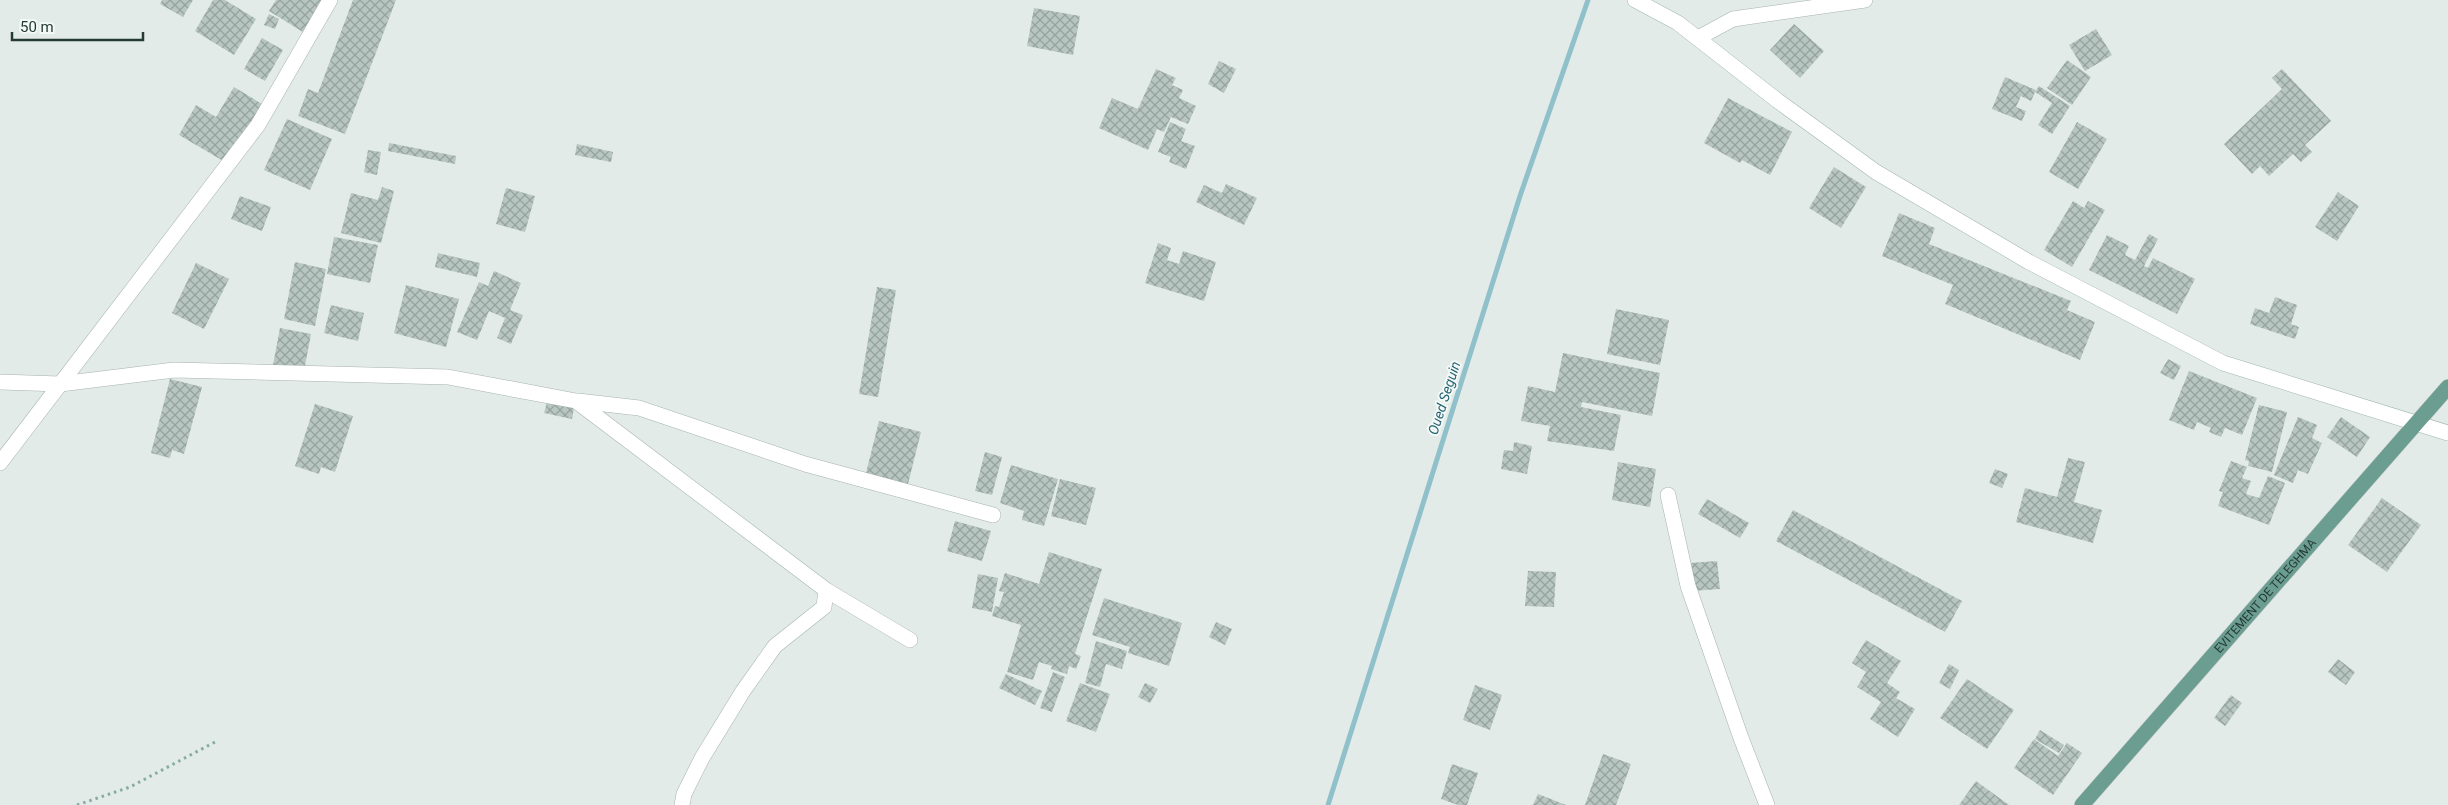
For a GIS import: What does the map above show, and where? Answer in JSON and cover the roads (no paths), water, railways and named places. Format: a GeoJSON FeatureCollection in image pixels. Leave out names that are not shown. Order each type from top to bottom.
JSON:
{"type":"FeatureCollection","features":[{"type":"Feature","properties":{"kind":"main road","name":"EVITEMENT DE TELEGHMA"},"geometry":{"type":"LineString","coordinates":[[2082,805],[2448,387]]}},
{"type":"Feature","properties":{"kind":"street"},"geometry":{"type":"LineString","coordinates":[[0,462],[258,125],[330,0]]}},
{"type":"Feature","properties":{"kind":"street"},"geometry":{"type":"LineString","coordinates":[[1635,0],[1678,23],[1778,101],[1876,172],[2029,262],[2223,362],[2448,433]]}},
{"type":"Feature","properties":{"kind":"street"},"geometry":{"type":"LineString","coordinates":[[1698,38],[1733,19],[1865,0]]}},
{"type":"Feature","properties":{"kind":"street"},"geometry":{"type":"LineString","coordinates":[[0,382],[60,384],[174,370],[448,378],[576,401],[639,408],[805,464],[992,515]]}},
{"type":"Feature","properties":{"kind":"street"},"geometry":{"type":"LineString","coordinates":[[576,401],[826,590],[910,640]]}},
{"type":"Feature","properties":{"kind":"street"},"geometry":{"type":"LineString","coordinates":[[1668,495],[1688,586],[1741,738],[1768,805]]}},
{"type":"Feature","properties":{"kind":"street"},"geometry":{"type":"LineString","coordinates":[[682,805],[684,794],[702,758],[743,691],[775,646],[824,607],[826,590]]}},
{"type":"Feature","properties":{"kind":"waterway","name":"Oued Seguin"},"geometry":{"type":"LineString","coordinates":[[1328,805],[1520,196],[1588,0]]}}]}
